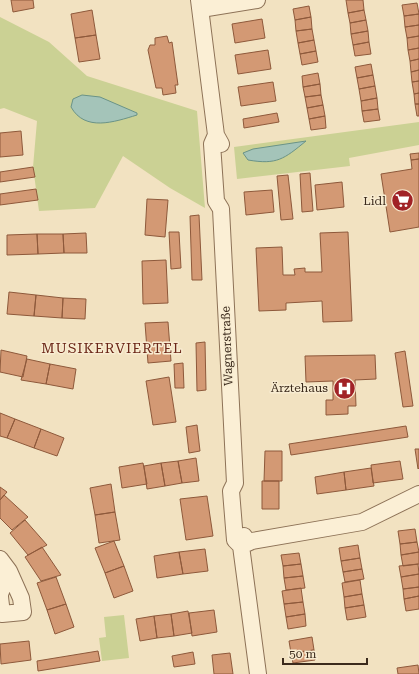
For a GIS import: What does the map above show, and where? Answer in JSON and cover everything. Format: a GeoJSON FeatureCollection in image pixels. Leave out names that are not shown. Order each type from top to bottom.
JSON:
{"type":"FeatureCollection","features":[{"type":"Feature","properties":{"kind":"street"},"geometry":{"type":"LineString","coordinates":[[200,5],[257,0]]}},
{"type":"Feature","properties":{"kind":"street","name":"Wagnerstraße"},"geometry":{"type":"LineString","coordinates":[[200,5],[216,135],[221,142],[226,199],[221,209],[235,483],[239,488],[244,538],[241,546],[258,674]]}},
{"type":"Feature","properties":{"kind":"street"},"geometry":{"type":"LineString","coordinates":[[241,546],[252,541],[362,522],[419,494]]}},
{"type":"Feature","properties":{"kind":"street"},"geometry":{"type":"LineString","coordinates":[[0,594],[4,565]]}},
{"type":"Feature","properties":{"kind":"street"},"geometry":{"type":"LineString","coordinates":[[0,597],[2,614],[23,612],[21,598],[4,565]]}},
{"type":"Feature","properties":{"kind":"green space"},"geometry":{"type":"Polygon","coordinates":[[[0,17],[49,42],[87,76],[197,111],[205,208],[170,188],[123,156],[95,208],[39,211],[33,167],[37,121],[4,108],[0,109],[0,17]]]}},
{"type":"Feature","properties":{"kind":"green space"},"geometry":{"type":"Polygon","coordinates":[[[419,122],[419,145],[349,158],[350,166],[237,179],[234,147],[419,122]]]}},
{"type":"Feature","properties":{"kind":"green space"},"geometry":{"type":"Polygon","coordinates":[[[124,615],[129,658],[102,661],[99,638],[106,637],[104,617],[124,615]]]}},
{"type":"Feature","properties":{"kind":"water"},"geometry":{"type":"Polygon","coordinates":[[[82,95],[100,97],[137,113],[137,115],[101,123],[84,120],[77,115],[71,107],[73,99],[82,95]]]}},
{"type":"Feature","properties":{"kind":"water"},"geometry":{"type":"Polygon","coordinates":[[[306,141],[286,156],[273,161],[266,162],[248,160],[243,153],[253,149],[306,141]]]}},
{"type":"Feature","properties":{"kind":"building"},"geometry":{"type":"Polygon","coordinates":[[[11,0],[33,0],[34,8],[13,12],[11,0]]]}},
{"type":"Feature","properties":{"kind":"building"},"geometry":{"type":"Polygon","coordinates":[[[346,0],[363,0],[364,10],[348,13],[346,0]]]}},
{"type":"Feature","properties":{"kind":"building"},"geometry":{"type":"Polygon","coordinates":[[[417,3],[419,14],[404,16],[402,5],[417,3]]]}},
{"type":"Feature","properties":{"kind":"building"},"geometry":{"type":"Polygon","coordinates":[[[309,6],[311,17],[295,20],[293,9],[309,6]]]}},
{"type":"Feature","properties":{"kind":"building"},"geometry":{"type":"Polygon","coordinates":[[[92,10],[96,35],[75,38],[71,14],[92,10]]]}},
{"type":"Feature","properties":{"kind":"building"},"geometry":{"type":"Polygon","coordinates":[[[364,10],[366,20],[350,23],[348,13],[364,10]]]}},
{"type":"Feature","properties":{"kind":"building"},"geometry":{"type":"Polygon","coordinates":[[[419,14],[419,25],[405,27],[404,16],[419,14]]]}},
{"type":"Feature","properties":{"kind":"building"},"geometry":{"type":"Polygon","coordinates":[[[311,17],[312,29],[296,31],[295,20],[311,17]]]}},
{"type":"Feature","properties":{"kind":"building"},"geometry":{"type":"Polygon","coordinates":[[[262,19],[265,38],[235,43],[232,24],[262,19]]]}},
{"type":"Feature","properties":{"kind":"building"},"geometry":{"type":"Polygon","coordinates":[[[366,20],[368,31],[351,34],[350,23],[366,20]]]}},
{"type":"Feature","properties":{"kind":"building"},"geometry":{"type":"Polygon","coordinates":[[[419,25],[419,36],[407,38],[405,27],[419,25]]]}},
{"type":"Feature","properties":{"kind":"building"},"geometry":{"type":"Polygon","coordinates":[[[312,29],[314,40],[298,43],[296,31],[312,29]]]}},
{"type":"Feature","properties":{"kind":"building"},"geometry":{"type":"Polygon","coordinates":[[[368,31],[369,42],[353,45],[351,34],[368,31]]]}},
{"type":"Feature","properties":{"kind":"building"},"geometry":{"type":"Polygon","coordinates":[[[96,35],[100,59],[79,62],[75,38],[96,35]]]}},
{"type":"Feature","properties":{"kind":"building"},"geometry":{"type":"Polygon","coordinates":[[[167,36],[169,43],[172,42],[178,85],[175,85],[176,93],[163,95],[162,88],[156,88],[148,50],[150,45],[155,45],[155,38],[167,36]]]}},
{"type":"Feature","properties":{"kind":"building"},"geometry":{"type":"Polygon","coordinates":[[[419,36],[419,48],[408,50],[407,38],[419,36]]]}},
{"type":"Feature","properties":{"kind":"building"},"geometry":{"type":"Polygon","coordinates":[[[314,40],[316,51],[300,54],[298,43],[314,40]]]}},
{"type":"Feature","properties":{"kind":"building"},"geometry":{"type":"Polygon","coordinates":[[[369,42],[371,54],[355,56],[353,45],[369,42]]]}},
{"type":"Feature","properties":{"kind":"building"},"geometry":{"type":"Polygon","coordinates":[[[419,48],[419,59],[410,61],[408,50],[419,48]]]}},
{"type":"Feature","properties":{"kind":"building"},"geometry":{"type":"Polygon","coordinates":[[[268,50],[271,69],[238,74],[235,55],[268,50]]]}},
{"type":"Feature","properties":{"kind":"building"},"geometry":{"type":"Polygon","coordinates":[[[316,51],[318,62],[302,65],[300,54],[316,51]]]}},
{"type":"Feature","properties":{"kind":"building"},"geometry":{"type":"Polygon","coordinates":[[[419,59],[419,70],[411,72],[410,61],[419,59]]]}},
{"type":"Feature","properties":{"kind":"building"},"geometry":{"type":"Polygon","coordinates":[[[371,64],[373,75],[357,78],[355,67],[371,64]]]}},
{"type":"Feature","properties":{"kind":"building"},"geometry":{"type":"Polygon","coordinates":[[[419,70],[419,81],[412,82],[411,72],[419,70]]]}},
{"type":"Feature","properties":{"kind":"building"},"geometry":{"type":"Polygon","coordinates":[[[318,73],[320,84],[303,87],[302,76],[318,73]]]}},
{"type":"Feature","properties":{"kind":"building"},"geometry":{"type":"Polygon","coordinates":[[[373,75],[375,86],[359,89],[357,78],[373,75]]]}},
{"type":"Feature","properties":{"kind":"building"},"geometry":{"type":"Polygon","coordinates":[[[419,81],[419,93],[414,94],[412,82],[419,81]]]}},
{"type":"Feature","properties":{"kind":"building"},"geometry":{"type":"Polygon","coordinates":[[[273,82],[276,101],[241,106],[238,87],[273,82]]]}},
{"type":"Feature","properties":{"kind":"building"},"geometry":{"type":"Polygon","coordinates":[[[320,84],[321,95],[305,97],[303,87],[320,84]]]}},
{"type":"Feature","properties":{"kind":"building"},"geometry":{"type":"Polygon","coordinates":[[[375,86],[377,98],[361,101],[359,89],[375,86]]]}},
{"type":"Feature","properties":{"kind":"building"},"geometry":{"type":"Polygon","coordinates":[[[419,93],[419,104],[415,104],[414,94],[419,93]]]}},
{"type":"Feature","properties":{"kind":"building"},"geometry":{"type":"Polygon","coordinates":[[[321,95],[323,105],[307,108],[305,97],[321,95]]]}},
{"type":"Feature","properties":{"kind":"building"},"geometry":{"type":"Polygon","coordinates":[[[377,98],[378,109],[362,111],[361,101],[377,98]]]}},
{"type":"Feature","properties":{"kind":"building"},"geometry":{"type":"Polygon","coordinates":[[[415,104],[419,104],[419,116],[417,116],[415,104]]]}},
{"type":"Feature","properties":{"kind":"building"},"geometry":{"type":"Polygon","coordinates":[[[323,105],[325,116],[309,119],[307,108],[323,105]]]}},
{"type":"Feature","properties":{"kind":"building"},"geometry":{"type":"Polygon","coordinates":[[[378,109],[380,120],[364,122],[362,111],[378,109]]]}},
{"type":"Feature","properties":{"kind":"building"},"geometry":{"type":"Polygon","coordinates":[[[277,113],[279,122],[244,128],[243,119],[277,113]]]}},
{"type":"Feature","properties":{"kind":"building"},"geometry":{"type":"Polygon","coordinates":[[[325,116],[326,128],[311,130],[309,119],[325,116]]]}},
{"type":"Feature","properties":{"kind":"building"},"geometry":{"type":"Polygon","coordinates":[[[21,131],[23,155],[0,157],[0,133],[21,131]]]}},
{"type":"Feature","properties":{"kind":"building"},"geometry":{"type":"Polygon","coordinates":[[[419,153],[419,159],[411,160],[410,154],[419,153]]]}},
{"type":"Feature","properties":{"kind":"building","name":"Lidl"},"geometry":{"type":"Polygon","coordinates":[[[419,159],[419,227],[390,232],[381,174],[412,169],[411,160],[419,159]]]}},
{"type":"Feature","properties":{"kind":"building"},"geometry":{"type":"Polygon","coordinates":[[[33,167],[35,177],[0,182],[0,172],[33,167]]]}},
{"type":"Feature","properties":{"kind":"building"},"geometry":{"type":"Polygon","coordinates":[[[310,173],[313,211],[302,212],[300,174],[310,173]]]}},
{"type":"Feature","properties":{"kind":"building"},"geometry":{"type":"Polygon","coordinates":[[[288,175],[293,219],[281,220],[277,176],[288,175]]]}},
{"type":"Feature","properties":{"kind":"building"},"geometry":{"type":"Polygon","coordinates":[[[342,182],[344,207],[317,210],[315,185],[342,182]]]}},
{"type":"Feature","properties":{"kind":"building"},"geometry":{"type":"Polygon","coordinates":[[[36,189],[38,200],[0,205],[0,194],[36,189]]]}},
{"type":"Feature","properties":{"kind":"building"},"geometry":{"type":"Polygon","coordinates":[[[272,190],[274,212],[246,215],[244,192],[272,190]]]}},
{"type":"Feature","properties":{"kind":"building"},"geometry":{"type":"Polygon","coordinates":[[[147,199],[168,200],[165,237],[145,235],[147,199]]]}},
{"type":"Feature","properties":{"kind":"building"},"geometry":{"type":"Polygon","coordinates":[[[199,215],[202,280],[192,280],[190,216],[199,215]]]}},
{"type":"Feature","properties":{"kind":"building"},"geometry":{"type":"Polygon","coordinates":[[[169,232],[179,232],[181,268],[171,269],[169,232]]]}},
{"type":"Feature","properties":{"kind":"building"},"geometry":{"type":"Polygon","coordinates":[[[348,232],[352,321],[323,322],[322,301],[286,303],[286,310],[259,311],[256,248],[282,247],[283,275],[295,275],[294,269],[305,268],[305,272],[322,272],[320,233],[348,232]]]}},
{"type":"Feature","properties":{"kind":"building"},"geometry":{"type":"Polygon","coordinates":[[[86,233],[87,253],[64,253],[63,234],[86,233]]]}},
{"type":"Feature","properties":{"kind":"building"},"geometry":{"type":"Polygon","coordinates":[[[37,234],[38,254],[7,255],[7,235],[37,234]]]}},
{"type":"Feature","properties":{"kind":"building"},"geometry":{"type":"Polygon","coordinates":[[[37,234],[63,234],[64,253],[38,254],[37,234]]]}},
{"type":"Feature","properties":{"kind":"building"},"geometry":{"type":"Polygon","coordinates":[[[166,260],[168,303],[143,304],[142,261],[166,260]]]}},
{"type":"Feature","properties":{"kind":"building"},"geometry":{"type":"Polygon","coordinates":[[[9,292],[36,295],[34,316],[7,314],[9,292]]]}},
{"type":"Feature","properties":{"kind":"building"},"geometry":{"type":"Polygon","coordinates":[[[36,295],[63,298],[62,318],[34,316],[36,295]]]}},
{"type":"Feature","properties":{"kind":"building"},"geometry":{"type":"Polygon","coordinates":[[[63,298],[86,299],[85,319],[62,318],[63,298]]]}},
{"type":"Feature","properties":{"kind":"building"},"geometry":{"type":"Polygon","coordinates":[[[168,322],[171,361],[148,363],[145,323],[168,322]]]}},
{"type":"Feature","properties":{"kind":"building"},"geometry":{"type":"Polygon","coordinates":[[[205,342],[206,390],[197,391],[196,343],[205,342]]]}},
{"type":"Feature","properties":{"kind":"building"},"geometry":{"type":"Polygon","coordinates":[[[1,350],[27,356],[23,377],[0,372],[1,350]]]}},
{"type":"Feature","properties":{"kind":"building"},"geometry":{"type":"Polygon","coordinates":[[[405,351],[413,406],[403,407],[395,353],[405,351]]]}},
{"type":"Feature","properties":{"kind":"building","name":"Ärztehaus"},"geometry":{"type":"Polygon","coordinates":[[[375,355],[376,379],[355,380],[356,406],[348,406],[348,414],[326,415],[326,400],[333,400],[333,381],[306,382],[305,356],[375,355]]]}},
{"type":"Feature","properties":{"kind":"building"},"geometry":{"type":"Polygon","coordinates":[[[27,359],[50,364],[46,384],[21,380],[27,359]]]}},
{"type":"Feature","properties":{"kind":"building"},"geometry":{"type":"Polygon","coordinates":[[[183,363],[184,388],[175,388],[174,364],[183,363]]]}},
{"type":"Feature","properties":{"kind":"building"},"geometry":{"type":"Polygon","coordinates":[[[50,364],[76,369],[73,389],[46,384],[50,364]]]}},
{"type":"Feature","properties":{"kind":"building"},"geometry":{"type":"Polygon","coordinates":[[[169,377],[176,422],[153,425],[146,381],[169,377]]]}},
{"type":"Feature","properties":{"kind":"building"},"geometry":{"type":"Polygon","coordinates":[[[0,413],[15,419],[7,438],[0,436],[0,413]]]}},
{"type":"Feature","properties":{"kind":"building"},"geometry":{"type":"Polygon","coordinates":[[[15,419],[41,429],[34,448],[7,438],[15,419]]]}},
{"type":"Feature","properties":{"kind":"building"},"geometry":{"type":"Polygon","coordinates":[[[197,425],[200,451],[189,453],[186,427],[197,425]]]}},
{"type":"Feature","properties":{"kind":"building"},"geometry":{"type":"Polygon","coordinates":[[[406,426],[408,437],[291,455],[289,444],[406,426]]]}},
{"type":"Feature","properties":{"kind":"building"},"geometry":{"type":"Polygon","coordinates":[[[41,429],[64,438],[57,456],[34,448],[41,429]]]}},
{"type":"Feature","properties":{"kind":"building"},"geometry":{"type":"Polygon","coordinates":[[[415,449],[419,449],[418,469],[415,449]]]}},
{"type":"Feature","properties":{"kind":"building"},"geometry":{"type":"Polygon","coordinates":[[[265,451],[282,451],[282,481],[264,481],[265,451]]]}},
{"type":"Feature","properties":{"kind":"building"},"geometry":{"type":"Polygon","coordinates":[[[196,458],[199,481],[182,483],[178,461],[196,458]]]}},
{"type":"Feature","properties":{"kind":"building"},"geometry":{"type":"Polygon","coordinates":[[[178,461],[182,483],[165,486],[161,463],[178,461]]]}},
{"type":"Feature","properties":{"kind":"building"},"geometry":{"type":"Polygon","coordinates":[[[400,461],[403,479],[373,483],[371,465],[400,461]]]}},
{"type":"Feature","properties":{"kind":"building"},"geometry":{"type":"Polygon","coordinates":[[[143,463],[147,484],[122,488],[119,467],[143,463]]]}},
{"type":"Feature","properties":{"kind":"building"},"geometry":{"type":"Polygon","coordinates":[[[161,463],[165,486],[147,489],[144,466],[161,463]]]}},
{"type":"Feature","properties":{"kind":"building"},"geometry":{"type":"Polygon","coordinates":[[[371,468],[374,486],[346,490],[344,472],[371,468]]]}},
{"type":"Feature","properties":{"kind":"building"},"geometry":{"type":"Polygon","coordinates":[[[344,472],[346,490],[317,494],[315,477],[344,472]]]}},
{"type":"Feature","properties":{"kind":"building"},"geometry":{"type":"Polygon","coordinates":[[[262,481],[279,481],[279,509],[262,509],[262,481]]]}},
{"type":"Feature","properties":{"kind":"building"},"geometry":{"type":"Polygon","coordinates":[[[111,484],[115,512],[95,515],[90,488],[111,484]]]}},
{"type":"Feature","properties":{"kind":"building"},"geometry":{"type":"Polygon","coordinates":[[[0,487],[7,492],[0,500],[0,487]]]}},
{"type":"Feature","properties":{"kind":"building"},"geometry":{"type":"Polygon","coordinates":[[[4,495],[28,517],[12,530],[0,518],[0,500],[4,495]]]}},
{"type":"Feature","properties":{"kind":"building"},"geometry":{"type":"Polygon","coordinates":[[[207,496],[213,536],[186,540],[180,499],[207,496]]]}},
{"type":"Feature","properties":{"kind":"building"},"geometry":{"type":"Polygon","coordinates":[[[115,512],[120,540],[99,543],[95,515],[115,512]]]}},
{"type":"Feature","properties":{"kind":"building"},"geometry":{"type":"Polygon","coordinates":[[[25,520],[47,545],[28,555],[10,533],[25,520]]]}},
{"type":"Feature","properties":{"kind":"building"},"geometry":{"type":"Polygon","coordinates":[[[415,529],[417,542],[400,544],[398,531],[415,529]]]}},
{"type":"Feature","properties":{"kind":"building"},"geometry":{"type":"Polygon","coordinates":[[[114,541],[124,566],[105,573],[95,548],[114,541]]]}},
{"type":"Feature","properties":{"kind":"building"},"geometry":{"type":"Polygon","coordinates":[[[417,542],[419,552],[401,555],[400,544],[417,542]]]}},
{"type":"Feature","properties":{"kind":"building"},"geometry":{"type":"Polygon","coordinates":[[[358,545],[360,558],[341,561],[339,548],[358,545]]]}},
{"type":"Feature","properties":{"kind":"building"},"geometry":{"type":"Polygon","coordinates":[[[42,547],[61,575],[41,581],[25,557],[42,547]]]}},
{"type":"Feature","properties":{"kind":"building"},"geometry":{"type":"Polygon","coordinates":[[[205,549],[208,571],[183,574],[179,552],[205,549]]]}},
{"type":"Feature","properties":{"kind":"building"},"geometry":{"type":"Polygon","coordinates":[[[179,552],[183,574],[157,578],[154,556],[179,552]]]}},
{"type":"Feature","properties":{"kind":"building"},"geometry":{"type":"Polygon","coordinates":[[[419,552],[419,564],[403,566],[401,555],[419,552]]]}},
{"type":"Feature","properties":{"kind":"building"},"geometry":{"type":"Polygon","coordinates":[[[299,553],[301,564],[283,566],[281,555],[299,553]]]}},
{"type":"Feature","properties":{"kind":"building"},"geometry":{"type":"Polygon","coordinates":[[[360,558],[362,569],[343,572],[341,561],[360,558]]]}},
{"type":"Feature","properties":{"kind":"building"},"geometry":{"type":"Polygon","coordinates":[[[301,564],[303,576],[284,578],[283,566],[301,564]]]}},
{"type":"Feature","properties":{"kind":"building"},"geometry":{"type":"Polygon","coordinates":[[[418,564],[419,574],[401,577],[399,566],[418,564]]]}},
{"type":"Feature","properties":{"kind":"building"},"geometry":{"type":"Polygon","coordinates":[[[124,566],[133,591],[114,598],[105,573],[124,566]]]}},
{"type":"Feature","properties":{"kind":"building"},"geometry":{"type":"Polygon","coordinates":[[[362,569],[364,579],[345,582],[343,572],[362,569]]]}},
{"type":"Feature","properties":{"kind":"building"},"geometry":{"type":"Polygon","coordinates":[[[419,574],[419,587],[403,589],[401,577],[419,574]]]}},
{"type":"Feature","properties":{"kind":"building"},"geometry":{"type":"Polygon","coordinates":[[[303,576],[305,588],[286,590],[284,578],[303,576]]]}},
{"type":"Feature","properties":{"kind":"building"},"geometry":{"type":"Polygon","coordinates":[[[56,577],[66,604],[47,610],[37,583],[56,577]]]}},
{"type":"Feature","properties":{"kind":"building"},"geometry":{"type":"Polygon","coordinates":[[[360,580],[362,594],[344,597],[342,583],[360,580]]]}},
{"type":"Feature","properties":{"kind":"building"},"geometry":{"type":"Polygon","coordinates":[[[419,587],[419,596],[404,599],[403,589],[419,587]]]}},
{"type":"Feature","properties":{"kind":"building"},"geometry":{"type":"Polygon","coordinates":[[[301,588],[303,602],[284,604],[282,591],[301,588]]]}},
{"type":"Feature","properties":{"kind":"building"},"geometry":{"type":"Polygon","coordinates":[[[362,594],[364,605],[345,608],[344,597],[362,594]]]}},
{"type":"Feature","properties":{"kind":"building"},"geometry":{"type":"Polygon","coordinates":[[[419,596],[419,609],[406,611],[404,599],[419,596]]]}},
{"type":"Feature","properties":{"kind":"building"},"geometry":{"type":"Polygon","coordinates":[[[303,602],[305,614],[286,617],[284,604],[303,602]]]}},
{"type":"Feature","properties":{"kind":"building"},"geometry":{"type":"Polygon","coordinates":[[[66,604],[74,627],[55,634],[47,610],[66,604]]]}},
{"type":"Feature","properties":{"kind":"building"},"geometry":{"type":"Polygon","coordinates":[[[364,605],[366,617],[347,620],[345,608],[364,605]]]}},
{"type":"Feature","properties":{"kind":"building"},"geometry":{"type":"Polygon","coordinates":[[[214,610],[217,632],[192,636],[189,613],[214,610]]]}},
{"type":"Feature","properties":{"kind":"building"},"geometry":{"type":"Polygon","coordinates":[[[188,611],[192,633],[174,636],[171,614],[188,611]]]}},
{"type":"Feature","properties":{"kind":"building"},"geometry":{"type":"Polygon","coordinates":[[[171,614],[174,636],[157,638],[154,616],[171,614]]]}},
{"type":"Feature","properties":{"kind":"building"},"geometry":{"type":"Polygon","coordinates":[[[305,614],[306,626],[288,629],[286,617],[305,614]]]}},
{"type":"Feature","properties":{"kind":"building"},"geometry":{"type":"Polygon","coordinates":[[[154,616],[157,638],[140,641],[136,619],[154,616]]]}},
{"type":"Feature","properties":{"kind":"building"},"geometry":{"type":"Polygon","coordinates":[[[312,637],[314,650],[291,653],[289,641],[312,637]]]}},
{"type":"Feature","properties":{"kind":"building"},"geometry":{"type":"Polygon","coordinates":[[[29,641],[31,660],[1,664],[0,644],[29,641]]]}},
{"type":"Feature","properties":{"kind":"building"},"geometry":{"type":"Polygon","coordinates":[[[314,650],[315,660],[293,663],[291,653],[314,650]]]}},
{"type":"Feature","properties":{"kind":"building"},"geometry":{"type":"Polygon","coordinates":[[[98,651],[100,661],[38,671],[37,661],[98,651]]]}},
{"type":"Feature","properties":{"kind":"building"},"geometry":{"type":"Polygon","coordinates":[[[193,652],[195,664],[174,667],[172,656],[193,652]]]}},
{"type":"Feature","properties":{"kind":"building"},"geometry":{"type":"Polygon","coordinates":[[[230,653],[233,674],[214,674],[212,655],[230,653]]]}},
{"type":"Feature","properties":{"kind":"building"},"geometry":{"type":"Polygon","coordinates":[[[418,665],[419,674],[398,674],[397,668],[418,665]]]}},
{"type":"Feature","properties":{"kind":"place","name":"Lidl"},"geometry":{"type":"Point","coordinates":[402,201]}},
{"type":"Feature","properties":{"kind":"place","name":"Ärztehaus"},"geometry":{"type":"Point","coordinates":[344,388]}},
{"type":"Feature","properties":{"kind":"district","name":"MUSIKERVIERTEL"},"geometry":{"type":"Point","coordinates":[112,348]}}]}
